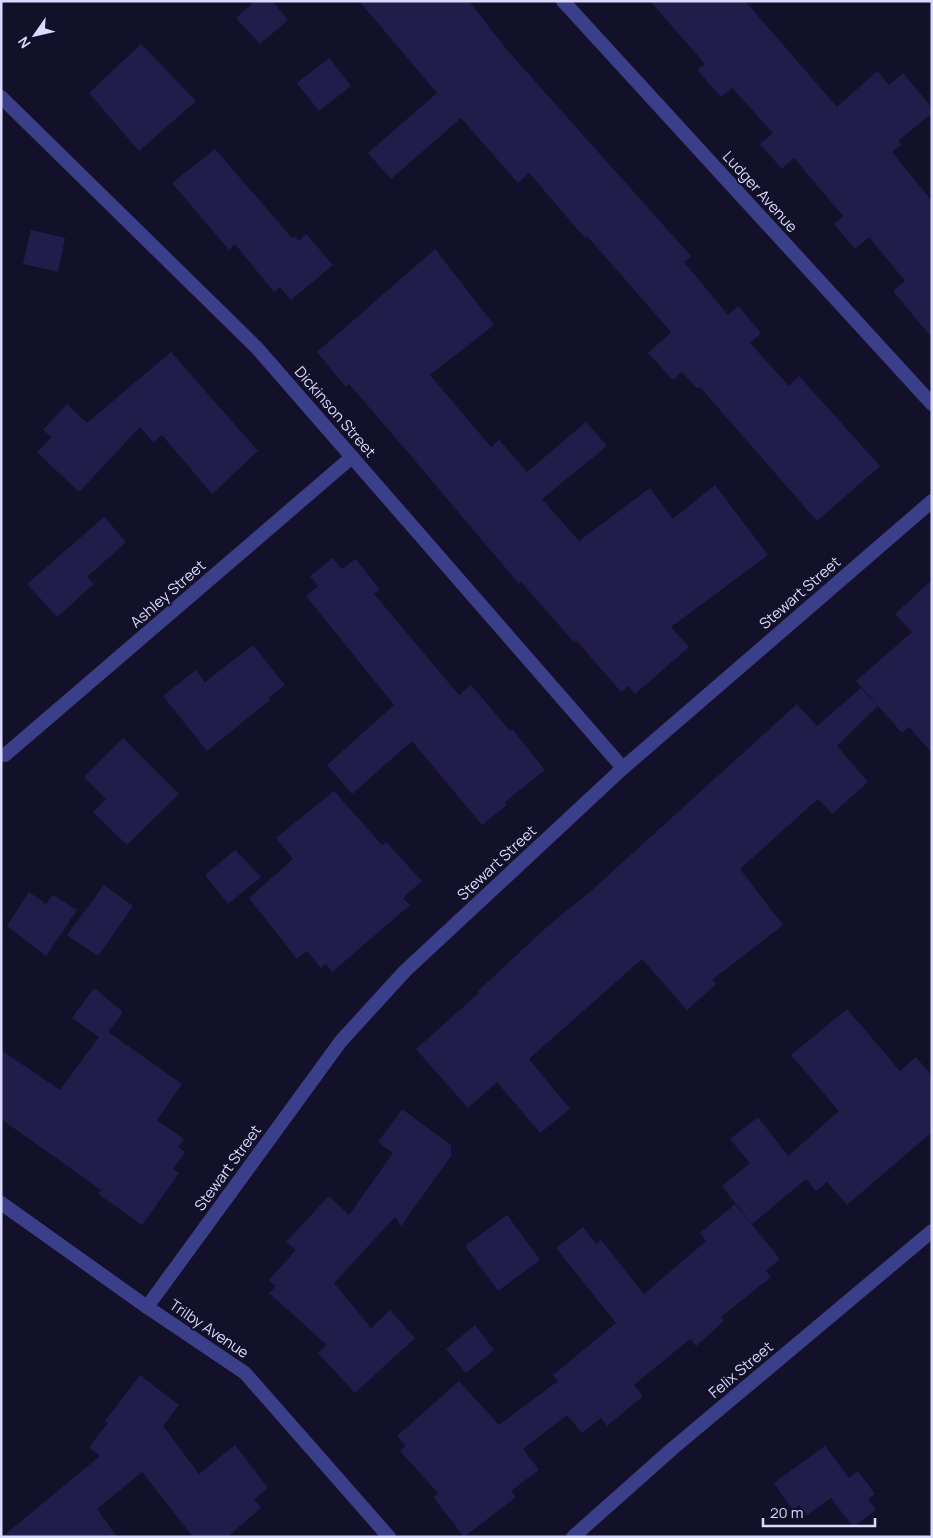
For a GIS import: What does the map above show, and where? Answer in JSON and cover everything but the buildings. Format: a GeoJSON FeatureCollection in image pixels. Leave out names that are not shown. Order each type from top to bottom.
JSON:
{"type":"FeatureCollection","features":[{"type":"Feature","properties":{"kind":"street","name":"Ludger Avenue"},"geometry":{"type":"LineString","coordinates":[[564,1],[932,404]]}},
{"type":"Feature","properties":{"kind":"street","name":"Dickinson Street"},"geometry":{"type":"LineString","coordinates":[[1,96],[257,348],[623,768]]}},
{"type":"Feature","properties":{"kind":"street","name":"Ashley Street"},"geometry":{"type":"LineString","coordinates":[[5,756],[352,456]]}},
{"type":"Feature","properties":{"kind":"street","name":"Stewart Street"},"geometry":{"type":"LineString","coordinates":[[147,1307],[341,1041],[404,971],[623,768],[932,501]]}},
{"type":"Feature","properties":{"kind":"street","name":"Trilby Avenue"},"geometry":{"type":"LineString","coordinates":[[1,1203],[147,1307],[245,1373],[389,1537]]}},
{"type":"Feature","properties":{"kind":"street","name":"Felix Street"},"geometry":{"type":"LineString","coordinates":[[573,1537],[672,1449],[932,1231]]}}]}
